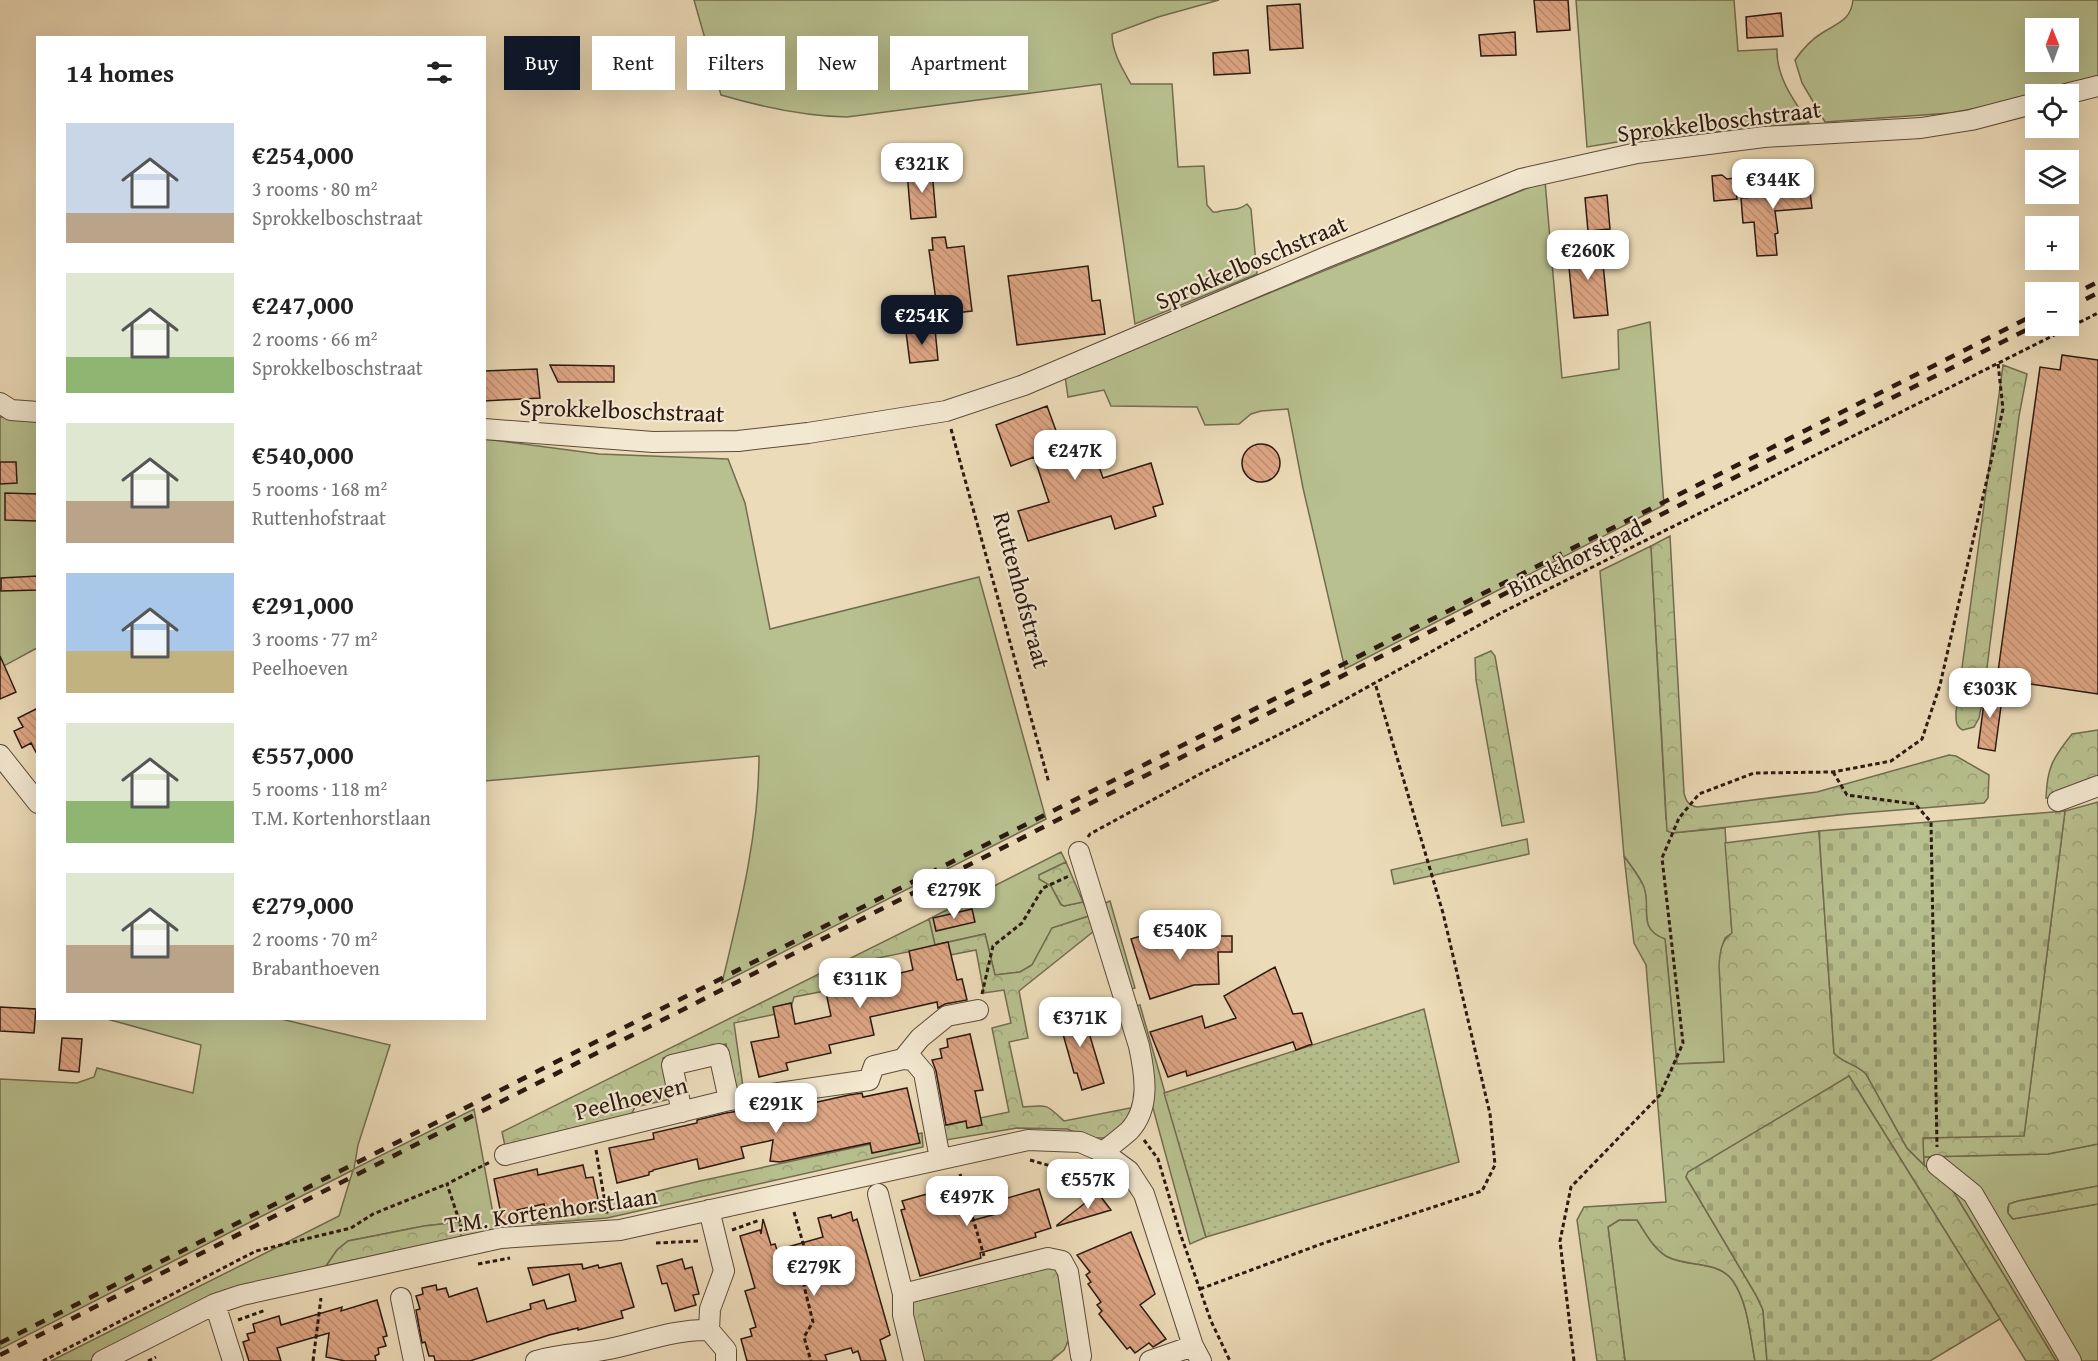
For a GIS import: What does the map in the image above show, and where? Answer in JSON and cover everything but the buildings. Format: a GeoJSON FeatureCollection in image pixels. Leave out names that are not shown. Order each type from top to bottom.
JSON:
{"type":"FeatureCollection","features":[{"type":"Feature","properties":{"kind":"street"},"geometry":{"type":"LineString","coordinates":[[2079,91],[2098,86]]}},
{"type":"Feature","properties":{"kind":"street","name":"Sprokkelboschstraat"},"geometry":{"type":"LineString","coordinates":[[486,429],[653,442],[738,441],[808,434],[946,411],[1024,385],[1324,258],[1521,179],[1637,153],[1764,136],[1921,128],[1971,120],[2025,106]]}},
{"type":"Feature","properties":{"kind":"street"},"geometry":{"type":"LineString","coordinates":[[4,408],[36,412]]}},
{"type":"Feature","properties":{"kind":"street"},"geometry":{"type":"LineString","coordinates":[[0,755],[36,800]]}},
{"type":"Feature","properties":{"kind":"street"},"geometry":{"type":"LineString","coordinates":[[2058,801],[2098,786]]}},
{"type":"Feature","properties":{"kind":"street"},"geometry":{"type":"LineString","coordinates":[[1082,861],[1140,1046],[1146,1078],[1141,1114],[1130,1130],[1104,1152]]}},
{"type":"Feature","properties":{"kind":"street"},"geometry":{"type":"LineString","coordinates":[[903,1059],[920,1038],[947,1016],[978,1010]]}},
{"type":"Feature","properties":{"kind":"street"},"geometry":{"type":"LineString","coordinates":[[682,1112],[672,1065],[719,1054],[729,1100]]}},
{"type":"Feature","properties":{"kind":"street"},"geometry":{"type":"LineString","coordinates":[[903,1059],[913,1060],[924,1073],[940,1159]]}},
{"type":"Feature","properties":{"kind":"street","name":"Peelhoeven"},"geometry":{"type":"LineString","coordinates":[[505,1155],[729,1100],[869,1080],[874,1066],[903,1059]]}},
{"type":"Feature","properties":{"kind":"street","name":"T.M. Kortenhorstlaan"},"geometry":{"type":"LineString","coordinates":[[102,1361],[215,1304],[242,1295],[501,1238],[620,1230],[1028,1140],[1080,1142],[1104,1152],[1129,1171],[1144,1194],[1197,1353]]}},
{"type":"Feature","properties":{"kind":"street"},"geometry":{"type":"LineString","coordinates":[[1937,1165],[1973,1194],[2071,1361]]}},
{"type":"Feature","properties":{"kind":"street"},"geometry":{"type":"LineString","coordinates":[[878,1194],[903,1294],[903,1315],[914,1361]]}},
{"type":"Feature","properties":{"kind":"street"},"geometry":{"type":"LineString","coordinates":[[709,1210],[724,1271],[710,1309],[709,1330],[726,1350],[726,1361]]}},
{"type":"Feature","properties":{"kind":"street"},"geometry":{"type":"LineString","coordinates":[[903,1294],[1048,1258],[1062,1261],[1068,1272],[1081,1359]]}},
{"type":"Feature","properties":{"kind":"street"},"geometry":{"type":"LineString","coordinates":[[401,1298],[414,1361]]}},
{"type":"Feature","properties":{"kind":"street"},"geometry":{"type":"LineString","coordinates":[[215,1304],[233,1361]]}},
{"type":"Feature","properties":{"kind":"street"},"geometry":{"type":"LineString","coordinates":[[536,1361],[552,1356],[607,1350],[688,1330],[709,1330]]}},
{"type":"Feature","properties":{"kind":"street"},"geometry":{"type":"LineString","coordinates":[[1150,1361],[1197,1353]]}},
{"type":"Feature","properties":{"kind":"path","name":"Binckhorstpad"},"geometry":{"type":"LineString","coordinates":[[1082,861],[1090,834],[1375,683],[1501,613],[2098,313]]}},
{"type":"Feature","properties":{"kind":"path"},"geometry":{"type":"LineString","coordinates":[[1574,1361],[1560,1241],[1571,1187],[1660,1095],[1683,1043],[1662,858],[1679,818],[1699,794],[1754,773],[1833,772],[1891,761],[1922,739],[1940,685],[2003,409],[1998,363]]}},
{"type":"Feature","properties":{"kind":"path","name":"Ruttenhofstraat"},"geometry":{"type":"LineString","coordinates":[[946,411],[1049,783]]}},
{"type":"Feature","properties":{"kind":"path"},"geometry":{"type":"LineString","coordinates":[[1200,1289],[1324,1243],[1482,1191],[1495,1165],[1490,1114],[1443,913],[1375,683]]}},
{"type":"Feature","properties":{"kind":"path"},"geometry":{"type":"LineString","coordinates":[[1833,772],[1847,795],[1915,804],[1931,822],[1937,1165]]}},
{"type":"Feature","properties":{"kind":"path"},"geometry":{"type":"LineString","coordinates":[[978,1010],[993,946],[1022,923],[1043,888],[1082,861]]}},
{"type":"Feature","properties":{"kind":"path"},"geometry":{"type":"LineString","coordinates":[[1130,1130],[1144,1140],[1158,1159],[1180,1233],[1211,1321],[1230,1361]]}},
{"type":"Feature","properties":{"kind":"path"},"geometry":{"type":"LineString","coordinates":[[593,1133],[610,1231]]}},
{"type":"Feature","properties":{"kind":"path"},"geometry":{"type":"LineString","coordinates":[[43,1361],[255,1251],[351,1228],[373,1214],[447,1184],[505,1155]]}},
{"type":"Feature","properties":{"kind":"path"},"geometry":{"type":"LineString","coordinates":[[960,1174],[988,1273]]}},
{"type":"Feature","properties":{"kind":"path"},"geometry":{"type":"LineString","coordinates":[[447,1184],[468,1245]]}},
{"type":"Feature","properties":{"kind":"path"},"geometry":{"type":"LineString","coordinates":[[794,1212],[812,1274],[804,1286],[813,1322],[804,1336],[812,1361]]}},
{"type":"Feature","properties":{"kind":"path"},"geometry":{"type":"LineString","coordinates":[[313,1361],[321,1298]]}},
{"type":"Feature","properties":{"kind":"green space"},"geometry":{"type":"Polygon","coordinates":[[[694,0],[1219,0],[1158,17],[1112,34],[1112,41],[1118,60],[1131,84],[1172,84],[1178,167],[1204,166],[1207,205],[1213,212],[1236,209],[1247,204],[1251,209],[1257,274],[1135,324],[1101,84],[847,117],[815,115],[768,107],[721,95],[720,90],[785,90],[785,36],[704,36],[694,0]]]}},
{"type":"Feature","properties":{"kind":"green space"},"geometry":{"type":"Polygon","coordinates":[[[1576,0],[1734,0],[1738,51],[1777,49],[1779,69],[1783,79],[1809,123],[1623,141],[1587,147],[1576,0]]]}},
{"type":"Feature","properties":{"kind":"green space"},"geometry":{"type":"Polygon","coordinates":[[[1853,0],[2098,0],[2098,77],[2071,84],[2025,84],[2025,96],[1951,113],[1825,122],[1802,83],[1795,60],[1815,38],[1843,20],[1850,12],[1853,0]]]}},
{"type":"Feature","properties":{"kind":"green space"},"geometry":{"type":"Polygon","coordinates":[[[1545,181],[1562,378],[1619,369],[1618,330],[1650,322],[1664,505],[1345,669],[1303,488],[1288,409],[1251,414],[1239,424],[1205,425],[1197,407],[1111,406],[1104,390],[1068,397],[1065,376],[1545,181]]]}},
{"type":"Feature","properties":{"kind":"green space"},"geometry":{"type":"Polygon","coordinates":[[[2003,365],[2027,374],[2019,416],[1983,699],[1979,718],[1974,727],[1963,730],[1957,725],[1956,712],[2003,365]]]}},
{"type":"Feature","properties":{"kind":"green space"},"geometry":{"type":"Polygon","coordinates":[[[36,416],[36,649],[0,668],[0,417],[36,416]]]}},
{"type":"Feature","properties":{"kind":"green space"},"geometry":{"type":"Polygon","coordinates":[[[486,439],[599,454],[728,459],[745,503],[770,629],[979,577],[1046,819],[722,983],[742,899],[752,842],[759,756],[486,781],[486,439]]]}},
{"type":"Feature","properties":{"kind":"green space"},"geometry":{"type":"Polygon","coordinates":[[[1670,536],[1684,793],[1689,804],[1697,807],[1817,792],[1949,755],[1956,756],[1989,775],[1988,798],[1984,803],[1849,814],[1672,833],[1667,831],[1651,546],[1670,536]]]}},
{"type":"Feature","properties":{"kind":"green space"},"geometry":{"type":"Polygon","coordinates":[[[1651,546],[1666,819],[1672,833],[1725,828],[1732,933],[1725,938],[1721,950],[1724,1062],[1677,1064],[1665,940],[1656,935],[1648,924],[1643,884],[1624,856],[1600,571],[1651,546]]]}},
{"type":"Feature","properties":{"kind":"green space"},"geometry":{"type":"Polygon","coordinates":[[[1491,651],[1495,656],[1524,822],[1502,826],[1476,680],[1475,658],[1491,651]]]}},
{"type":"Feature","properties":{"kind":"green space"},"geometry":{"type":"Polygon","coordinates":[[[2098,730],[2098,782],[2077,793],[2046,798],[2052,763],[2065,742],[2072,734],[2098,730]]]}},
{"type":"Feature","properties":{"kind":"green space"},"geometry":{"type":"Polygon","coordinates":[[[2098,802],[2098,1144],[2048,1154],[1923,1157],[1922,1138],[2024,1135],[2065,811],[2098,802]]]}},
{"type":"Feature","properties":{"kind":"green space"},"geometry":{"type":"Polygon","coordinates":[[[2065,811],[2024,1136],[1923,1138],[1924,1165],[1907,1148],[1866,1074],[1834,1053],[1819,831],[2065,811]]]}},
{"type":"Feature","properties":{"kind":"green space"},"geometry":{"type":"Polygon","coordinates":[[[1819,831],[1834,1053],[1866,1074],[1907,1148],[1924,1165],[1947,1181],[2056,1361],[2026,1361],[1849,1076],[1686,1177],[1763,1310],[1767,1361],[1755,1361],[1742,1299],[1733,1281],[1726,1274],[1710,1267],[1674,1260],[1666,1256],[1653,1244],[1637,1220],[1619,1220],[1608,1227],[1625,1361],[1597,1361],[1577,1220],[1584,1207],[1666,1202],[1646,965],[1634,943],[1624,856],[1646,893],[1647,923],[1650,929],[1665,939],[1677,1064],[1724,1062],[1719,965],[1723,943],[1732,933],[1725,843],[1819,831]]]}},
{"type":"Feature","properties":{"kind":"green space"},"geometry":{"type":"Polygon","coordinates":[[[1527,839],[1529,854],[1394,884],[1391,870],[1527,839]]]}},
{"type":"Feature","properties":{"kind":"green space"},"geometry":{"type":"Polygon","coordinates":[[[1061,852],[1066,862],[1039,875],[1051,886],[1061,905],[1083,902],[1089,916],[1052,928],[1032,965],[1020,972],[995,975],[985,934],[935,945],[929,919],[1061,852]]]}},
{"type":"Feature","properties":{"kind":"green space"},"geometry":{"type":"Polygon","coordinates":[[[1066,862],[1083,902],[1064,906],[1051,886],[1039,879],[1039,875],[1066,862]]]}},
{"type":"Feature","properties":{"kind":"green space"},"geometry":{"type":"Polygon","coordinates":[[[1110,901],[1135,988],[1122,991],[1100,905],[1110,901]]]}},
{"type":"Feature","properties":{"kind":"green space"},"geometry":{"type":"Polygon","coordinates":[[[1089,916],[1094,931],[1019,991],[1028,1038],[1009,1042],[1023,1107],[1046,1106],[1064,1121],[1130,1108],[1135,1111],[1120,1134],[1090,1138],[1067,1129],[1017,1128],[946,1140],[937,1127],[1009,1112],[992,1028],[1011,1023],[1004,990],[984,993],[976,950],[920,961],[917,950],[853,963],[856,985],[794,997],[790,1011],[734,1023],[743,1087],[734,1089],[726,1044],[663,1058],[671,1099],[635,1107],[631,1115],[573,1128],[571,1135],[506,1151],[502,1132],[929,919],[935,945],[985,934],[995,975],[1020,972],[1032,965],[1052,928],[1089,916]]]}},
{"type":"Feature","properties":{"kind":"green space"},"geometry":{"type":"Polygon","coordinates":[[[1140,1005],[1206,1237],[1190,1244],[1126,1009],[1140,1005]]]}},
{"type":"Feature","properties":{"kind":"green space"},"geometry":{"type":"Polygon","coordinates":[[[1424,1009],[1459,1162],[1206,1237],[1164,1093],[1424,1009]]]}},
{"type":"Feature","properties":{"kind":"green space"},"geometry":{"type":"Polygon","coordinates":[[[111,1020],[285,1020],[390,1045],[358,1145],[354,1169],[474,1109],[496,1230],[461,1237],[459,1222],[424,1226],[348,1241],[337,1250],[326,1266],[201,1305],[90,1361],[51,1361],[339,1216],[353,1170],[0,1349],[0,1079],[77,1083],[94,1077],[97,1068],[193,1093],[201,1045],[111,1020]]]}},
{"type":"Feature","properties":{"kind":"green space"},"geometry":{"type":"Polygon","coordinates":[[[1849,1076],[2000,1319],[1930,1361],[1767,1361],[1763,1310],[1686,1177],[1688,1172],[1849,1076]]]}},
{"type":"Feature","properties":{"kind":"green space"},"geometry":{"type":"Polygon","coordinates":[[[922,1133],[923,1147],[607,1218],[531,1224],[565,1213],[700,1181],[922,1133]]]}},
{"type":"Feature","properties":{"kind":"green space"},"geometry":{"type":"Polygon","coordinates":[[[2098,1144],[2098,1186],[2018,1201],[2009,1204],[2008,1209],[2013,1219],[2098,1204],[2098,1361],[2056,1361],[1947,1181],[1924,1165],[1923,1157],[2048,1154],[2098,1144]]]}},
{"type":"Feature","properties":{"kind":"green space"},"geometry":{"type":"Polygon","coordinates":[[[2098,1186],[2098,1204],[2013,1219],[2008,1213],[2009,1204],[2018,1201],[2098,1186]]]}},
{"type":"Feature","properties":{"kind":"green space"},"geometry":{"type":"Polygon","coordinates":[[[1619,1220],[1637,1220],[1653,1244],[1666,1256],[1674,1260],[1719,1270],[1733,1281],[1742,1299],[1748,1320],[1755,1361],[1625,1361],[1608,1227],[1619,1220]]]}},
{"type":"Feature","properties":{"kind":"green space"},"geometry":{"type":"Polygon","coordinates":[[[459,1222],[461,1237],[326,1266],[337,1250],[348,1241],[424,1226],[459,1222]]]}},
{"type":"Feature","properties":{"kind":"green space"},"geometry":{"type":"Polygon","coordinates":[[[1056,1265],[1070,1337],[1064,1350],[1051,1361],[921,1361],[909,1312],[909,1291],[1056,1265]]]}},
{"type":"Feature","properties":{"kind":"railway"},"geometry":{"type":"LineString","coordinates":[[2079,292],[2098,282]]}},
{"type":"Feature","properties":{"kind":"railway"},"geometry":{"type":"LineString","coordinates":[[2079,302],[2098,293]]}},
{"type":"Feature","properties":{"kind":"railway"},"geometry":{"type":"LineString","coordinates":[[0,1343],[2025,320]]}},
{"type":"Feature","properties":{"kind":"railway"},"geometry":{"type":"LineString","coordinates":[[0,1355],[2025,331]]}}]}
